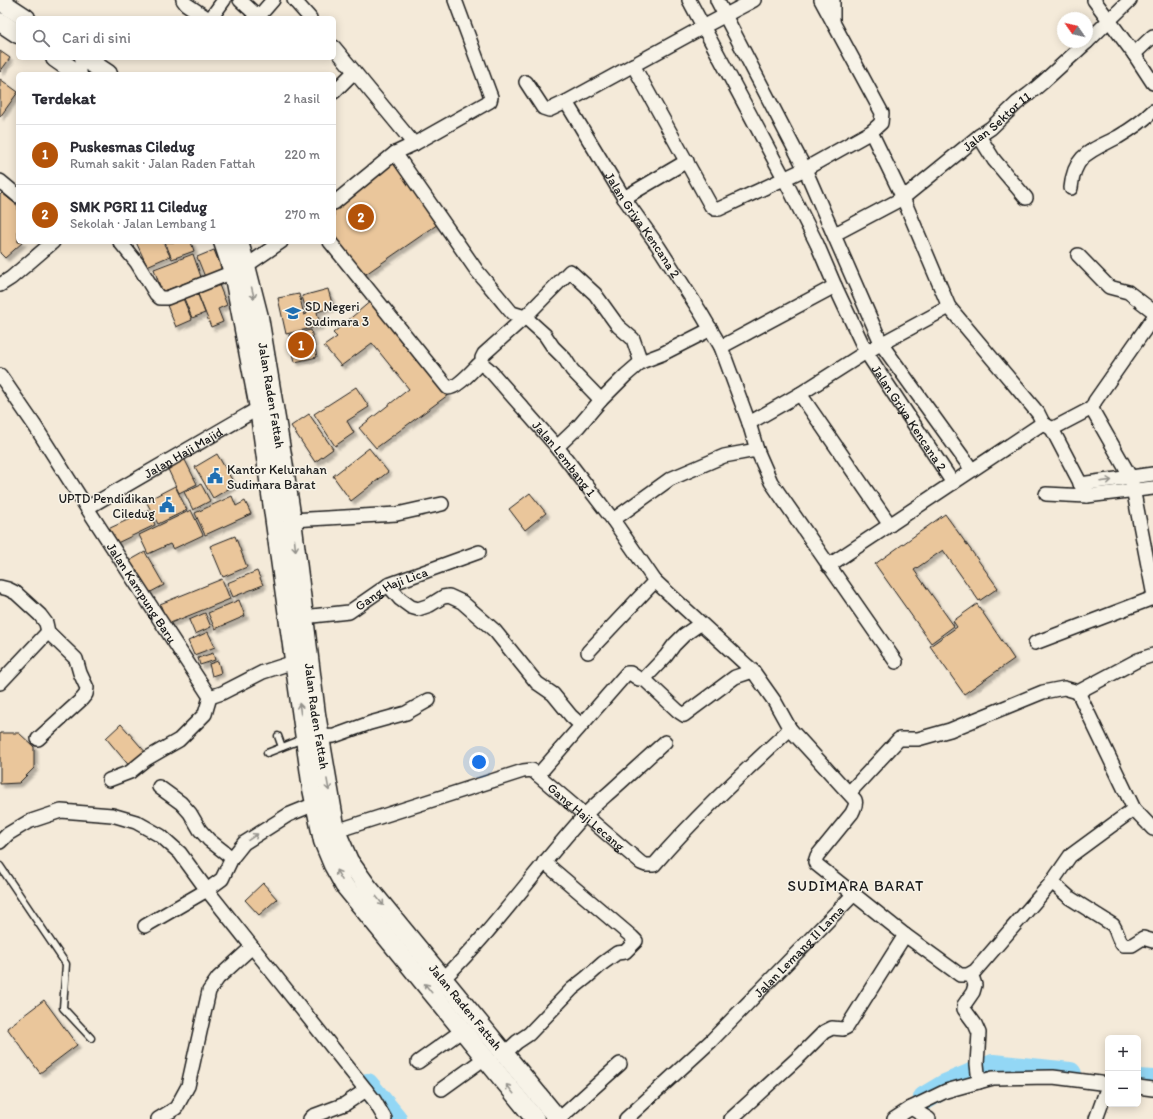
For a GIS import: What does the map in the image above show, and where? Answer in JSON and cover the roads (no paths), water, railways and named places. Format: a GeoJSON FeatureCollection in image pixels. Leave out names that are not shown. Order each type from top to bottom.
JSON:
{"type":"FeatureCollection","features":[{"type":"Feature","properties":{"kind":"main road"},"geometry":{"type":"LineString","coordinates":[[2,1],[23,16]]}},
{"type":"Feature","properties":{"kind":"main road"},"geometry":{"type":"LineString","coordinates":[[0,22],[16,33]]}},
{"type":"Feature","properties":{"kind":"main road"},"geometry":{"type":"LineString","coordinates":[[58,60],[75,72]]}},
{"type":"Feature","properties":{"kind":"main road"},"geometry":{"type":"LineString","coordinates":[[87,60],[105,72]]}},
{"type":"Feature","properties":{"kind":"main road","name":"Jalan Raden Fattah"},"geometry":{"type":"LineString","coordinates":[[224,244],[240,269],[259,318],[292,520],[303,617],[312,738],[315,804],[323,841],[333,865],[344,884],[535,1119]]}},
{"type":"Feature","properties":{"kind":"main road","name":"Jalan Raden Fattah"},"geometry":{"type":"LineString","coordinates":[[239,244],[240,269],[294,662],[336,832],[349,861],[372,892],[559,1119]]}},
{"type":"Feature","properties":{"kind":"street"},"geometry":{"type":"LineString","coordinates":[[183,0],[186,4],[204,16]]}},
{"type":"Feature","properties":{"kind":"street"},"geometry":{"type":"LineString","coordinates":[[212,16],[224,0]]}},
{"type":"Feature","properties":{"kind":"street"},"geometry":{"type":"LineString","coordinates":[[240,0],[253,12],[260,15],[273,0]]}},
{"type":"Feature","properties":{"kind":"street"},"geometry":{"type":"LineString","coordinates":[[294,0],[308,16]]}},
{"type":"Feature","properties":{"kind":"street"},"geometry":{"type":"LineString","coordinates":[[336,201],[395,153],[414,144],[490,101],[491,98],[455,0]]}},
{"type":"Feature","properties":{"kind":"street","name":"Jalan Griya Kencana 2"},"geometry":{"type":"LineString","coordinates":[[688,0],[784,178],[817,244],[866,352],[953,483]]}},
{"type":"Feature","properties":{"kind":"street","name":"Jalan Griya Kencana 2"},"geometry":{"type":"LineString","coordinates":[[717,0],[805,169],[882,345],[972,470]]}},
{"type":"Feature","properties":{"kind":"street"},"geometry":{"type":"LineString","coordinates":[[526,82],[546,110],[549,110],[754,0]]}},
{"type":"Feature","properties":{"kind":"street"},"geometry":{"type":"LineString","coordinates":[[633,65],[711,206],[715,209],[719,209],[805,169],[871,132],[880,123],[882,113],[821,0]]}},
{"type":"Feature","properties":{"kind":"street"},"geometry":{"type":"LineString","coordinates":[[833,0],[834,24]]}},
{"type":"Feature","properties":{"kind":"street"},"geometry":{"type":"LineString","coordinates":[[1094,0],[1110,20],[1153,83]]}},
{"type":"Feature","properties":{"kind":"street","name":"Jalan Sektor 11"},"geometry":{"type":"LineString","coordinates":[[1093,36],[1130,0]]}},
{"type":"Feature","properties":{"kind":"street"},"geometry":{"type":"LineString","coordinates":[[1134,54],[1153,36]]}},
{"type":"Feature","properties":{"kind":"street","name":"Jalan Sektor 11"},"geometry":{"type":"LineString","coordinates":[[903,198],[979,136],[991,128],[1016,102],[1038,87],[1080,48]]}},
{"type":"Feature","properties":{"kind":"street"},"geometry":{"type":"LineString","coordinates":[[336,50],[414,144]]}},
{"type":"Feature","properties":{"kind":"street"},"geometry":{"type":"LineString","coordinates":[[336,90],[354,72]]}},
{"type":"Feature","properties":{"kind":"street","name":"Jalan Griya Kencana 2"},"geometry":{"type":"LineString","coordinates":[[566,102],[624,198],[658,246],[721,347],[749,423],[757,450],[771,482],[896,662]]}},
{"type":"Feature","properties":{"kind":"street"},"geometry":{"type":"LineString","coordinates":[[1071,188],[1074,169],[1085,155],[1101,144],[1130,129],[1153,111]]}},
{"type":"Feature","properties":{"kind":"street"},"geometry":{"type":"LineString","coordinates":[[871,132],[903,198],[949,308],[1038,412],[1048,426],[1087,496]]}},
{"type":"Feature","properties":{"kind":"street"},"geometry":{"type":"LineString","coordinates":[[979,136],[994,160],[1026,198]]}},
{"type":"Feature","properties":{"kind":"street"},"geometry":{"type":"LineString","coordinates":[[395,153],[477,271],[512,313],[524,318],[545,335],[572,370],[601,400]]}},
{"type":"Feature","properties":{"kind":"street"},"geometry":{"type":"LineString","coordinates":[[624,198],[687,161]]}},
{"type":"Feature","properties":{"kind":"street"},"geometry":{"type":"LineString","coordinates":[[0,181],[16,194]]}},
{"type":"Feature","properties":{"kind":"street"},"geometry":{"type":"LineString","coordinates":[[834,234],[903,198]]}},
{"type":"Feature","properties":{"kind":"street"},"geometry":{"type":"LineString","coordinates":[[0,285],[11,278],[51,244]]}},
{"type":"Feature","properties":{"kind":"street"},"geometry":{"type":"LineString","coordinates":[[122,244],[137,263],[160,298],[167,298],[240,269],[278,244]]}},
{"type":"Feature","properties":{"kind":"street"},"geometry":{"type":"LineString","coordinates":[[332,244],[448,388],[452,388],[457,385],[478,365],[482,364],[484,354],[524,318],[570,271],[595,294],[618,326],[632,339],[641,362]]}},
{"type":"Feature","properties":{"kind":"street"},"geometry":{"type":"LineString","coordinates":[[1078,255],[1109,287],[1128,292],[1153,311]]}},
{"type":"Feature","properties":{"kind":"street"},"geometry":{"type":"LineString","coordinates":[[721,347],[835,286]]}},
{"type":"Feature","properties":{"kind":"street","name":"Jalan Griya Kencana 2"},"geometry":{"type":"LineString","coordinates":[[749,423],[800,394],[866,352],[882,345],[949,308]]}},
{"type":"Feature","properties":{"kind":"street"},"geometry":{"type":"LineString","coordinates":[[1153,318],[1095,401],[1092,408],[1132,484],[1153,591]]}},
{"type":"Feature","properties":{"kind":"street"},"geometry":{"type":"LineString","coordinates":[[557,447],[578,427],[601,400],[641,362],[662,354],[711,329]]}},
{"type":"Feature","properties":{"kind":"street","name":"Jalan Lembang 1"},"geometry":{"type":"LineString","coordinates":[[482,364],[493,374],[557,447],[613,520],[655,581],[700,624],[753,671],[775,702],[790,730],[849,793]]}},
{"type":"Feature","properties":{"kind":"street","name":"Jalan Kampung Baru"},"geometry":{"type":"LineString","coordinates":[[0,375],[36,426],[87,508],[210,697]]}},
{"type":"Feature","properties":{"kind":"street"},"geometry":{"type":"LineString","coordinates":[[800,394],[890,525]]}},
{"type":"Feature","properties":{"kind":"street","name":"Jalan Haji Majid"},"geometry":{"type":"LineString","coordinates":[[87,508],[259,408]]}},
{"type":"Feature","properties":{"kind":"street","name":"Jalan Griya Kencana 2"},"geometry":{"type":"LineString","coordinates":[[828,566],[972,470],[1048,426],[1092,408]]}},
{"type":"Feature","properties":{"kind":"street"},"geometry":{"type":"LineString","coordinates":[[613,520],[670,479],[724,456],[757,450]]}},
{"type":"Feature","properties":{"kind":"street"},"geometry":{"type":"LineString","coordinates":[[1046,494],[1087,496],[1132,484],[1153,474]]}},
{"type":"Feature","properties":{"kind":"street"},"geometry":{"type":"LineString","coordinates":[[1080,484],[1132,484],[1153,488]]}},
{"type":"Feature","properties":{"kind":"street"},"geometry":{"type":"LineString","coordinates":[[292,520],[397,514],[442,504]]}},
{"type":"Feature","properties":{"kind":"street","name":"Gang Haji Lica"},"geometry":{"type":"LineString","coordinates":[[303,617],[349,612],[388,585],[479,552]]}},
{"type":"Feature","properties":{"kind":"street"},"geometry":{"type":"LineString","coordinates":[[588,652],[655,581]]}},
{"type":"Feature","properties":{"kind":"street"},"geometry":{"type":"LineString","coordinates":[[388,585],[400,599],[411,607],[418,609],[430,605],[443,597],[450,596],[462,602],[495,631],[537,683],[553,694],[571,716],[582,725]]}},
{"type":"Feature","properties":{"kind":"street"},"geometry":{"type":"LineString","coordinates":[[0,587],[8,588],[16,593],[40,615],[46,623],[48,632],[76,658],[80,673],[87,688],[86,694],[38,740]]}},
{"type":"Feature","properties":{"kind":"street"},"geometry":{"type":"LineString","coordinates":[[1035,642],[1153,598]]}},
{"type":"Feature","properties":{"kind":"street"},"geometry":{"type":"LineString","coordinates":[[644,679],[684,635],[700,624]]}},
{"type":"Feature","properties":{"kind":"street"},"geometry":{"type":"LineString","coordinates":[[0,682],[48,632]]}},
{"type":"Feature","properties":{"kind":"street"},"geometry":{"type":"LineString","coordinates":[[854,894],[815,862],[817,856],[856,806],[855,800],[849,793],[899,739],[918,739],[950,730],[1043,692],[1064,688],[1078,692],[1138,660],[1153,655]]}},
{"type":"Feature","properties":{"kind":"street"},"geometry":{"type":"LineString","coordinates":[[109,780],[130,772],[146,759],[178,740],[205,714],[210,697],[222,693],[263,672],[294,662]]}},
{"type":"Feature","properties":{"kind":"street"},"geometry":{"type":"LineString","coordinates":[[538,775],[627,673],[630,673],[639,679],[644,679],[684,715],[735,677],[753,671]]}},
{"type":"Feature","properties":{"kind":"street"},"geometry":{"type":"LineString","coordinates":[[1078,692],[1134,809],[1153,829]]}},
{"type":"Feature","properties":{"kind":"street"},"geometry":{"type":"LineString","coordinates":[[312,738],[334,736],[370,723],[406,713],[428,700]]}},
{"type":"Feature","properties":{"kind":"street","name":"Gang Haji Lecang"},"geometry":{"type":"LineString","coordinates":[[336,832],[523,771],[532,770],[641,863],[646,865],[654,865],[668,848],[720,794],[790,730]]}},
{"type":"Feature","properties":{"kind":"street"},"geometry":{"type":"LineString","coordinates":[[443,979],[469,953],[506,911],[544,862],[585,814],[665,742]]}},
{"type":"Feature","properties":{"kind":"street"},"geometry":{"type":"LineString","coordinates":[[159,788],[181,803],[209,840],[232,858]]}},
{"type":"Feature","properties":{"kind":"street"},"geometry":{"type":"LineString","coordinates":[[145,926],[209,889],[222,879],[232,858],[244,843],[288,815],[315,804]]}},
{"type":"Feature","properties":{"kind":"street"},"geometry":{"type":"LineString","coordinates":[[979,1080],[977,1064],[979,1033],[975,1024],[964,1009],[964,1005],[973,992],[975,985],[973,979],[968,975],[975,971],[1052,882],[1070,856],[1134,809]]}},
{"type":"Feature","properties":{"kind":"street"},"geometry":{"type":"LineString","coordinates":[[0,842],[8,834],[28,822],[61,811],[112,815],[136,822],[161,836],[180,853],[209,889],[252,947],[374,1100],[385,1119]]}},
{"type":"Feature","properties":{"kind":"street"},"geometry":{"type":"LineString","coordinates":[[504,1054],[517,1042],[529,1034],[572,989],[603,963],[617,954],[625,952],[636,942],[600,907],[544,862]]}},
{"type":"Feature","properties":{"kind":"street"},"geometry":{"type":"LineString","coordinates":[[1052,882],[1070,898],[1113,925],[1117,931],[1117,939],[1123,946],[1132,944],[1143,938],[1153,941]]}},
{"type":"Feature","properties":{"kind":"street","name":"Jalan Lemang II Lama"},"geometry":{"type":"LineString","coordinates":[[626,1119],[711,1041],[854,894],[905,935],[960,975],[968,975]]}},
{"type":"Feature","properties":{"kind":"street"},"geometry":{"type":"LineString","coordinates":[[731,1119],[824,1032],[832,1028],[844,1029],[847,1027],[905,935]]}},
{"type":"Feature","properties":{"kind":"street"},"geometry":{"type":"LineString","coordinates":[[158,1119],[176,1108],[188,1086],[209,991],[218,978],[252,947]]}},
{"type":"Feature","properties":{"kind":"street"},"geometry":{"type":"LineString","coordinates":[[418,1062],[462,1030]]}},
{"type":"Feature","properties":{"kind":"street"},"geometry":{"type":"LineString","coordinates":[[442,1089],[485,1058]]}},
{"type":"Feature","properties":{"kind":"street"},"geometry":{"type":"LineString","coordinates":[[559,1119],[620,1064]]}},
{"type":"Feature","properties":{"kind":"street"},"geometry":{"type":"LineString","coordinates":[[894,1119],[911,1108],[946,1091],[979,1080],[993,1078],[1053,1077],[1105,1085]]}},
{"type":"Feature","properties":{"kind":"street"},"geometry":{"type":"LineString","coordinates":[[1141,1087],[1153,1089]]}},
{"type":"Feature","properties":{"kind":"street"},"geometry":{"type":"LineString","coordinates":[[310,1119],[313,1116],[345,1104],[366,1090]]}},
{"type":"Feature","properties":{"kind":"street"},"geometry":{"type":"LineString","coordinates":[[1096,1119],[1105,1094]]}},
{"type":"Feature","properties":{"kind":"street"},"geometry":{"type":"LineString","coordinates":[[911,1108],[929,1119]]}},
{"type":"Feature","properties":{"kind":"lane"},"geometry":{"type":"LineString","coordinates":[[278,736],[282,747]]}},
{"type":"Feature","properties":{"kind":"lane"},"geometry":{"type":"LineString","coordinates":[[267,753],[312,738]]}},
{"type":"Feature","properties":{"kind":"lane"},"geometry":{"type":"LineString","coordinates":[[0,866],[66,964],[63,1008],[91,1038]]}},
{"type":"Feature","properties":{"kind":"waterway"},"geometry":{"type":"LineString","coordinates":[[925,1098],[945,1086],[993,1066],[1070,1074]]}},
{"type":"Feature","properties":{"kind":"waterway"},"geometry":{"type":"LineString","coordinates":[[1141,1081],[1153,1082]]}},
{"type":"Feature","properties":{"kind":"waterway"},"geometry":{"type":"LineString","coordinates":[[367,1085],[395,1119]]}},
{"type":"Feature","properties":{"kind":"place","name":"SMK PGRI 11 Ciledug"},"geometry":{"type":"Point","coordinates":[361,217]}},
{"type":"Feature","properties":{"kind":"place","name":"SD Negeri Sudimara 3"},"geometry":{"type":"Point","coordinates":[293,313]}},
{"type":"Feature","properties":{"kind":"place","name":"Puskesmas Ciledug"},"geometry":{"type":"Point","coordinates":[301,345]}},
{"type":"Feature","properties":{"kind":"place","name":"Kantor Kelurahan Sudimara Barat"},"geometry":{"type":"Point","coordinates":[215,476]}},
{"type":"Feature","properties":{"kind":"place","name":"UPTD Pendidikan Ciledug"},"geometry":{"type":"Point","coordinates":[167,505]}},
{"type":"Feature","properties":{"kind":"district","name":"SUDIMARA BARAT"},"geometry":{"type":"Point","coordinates":[856,886]}}]}
